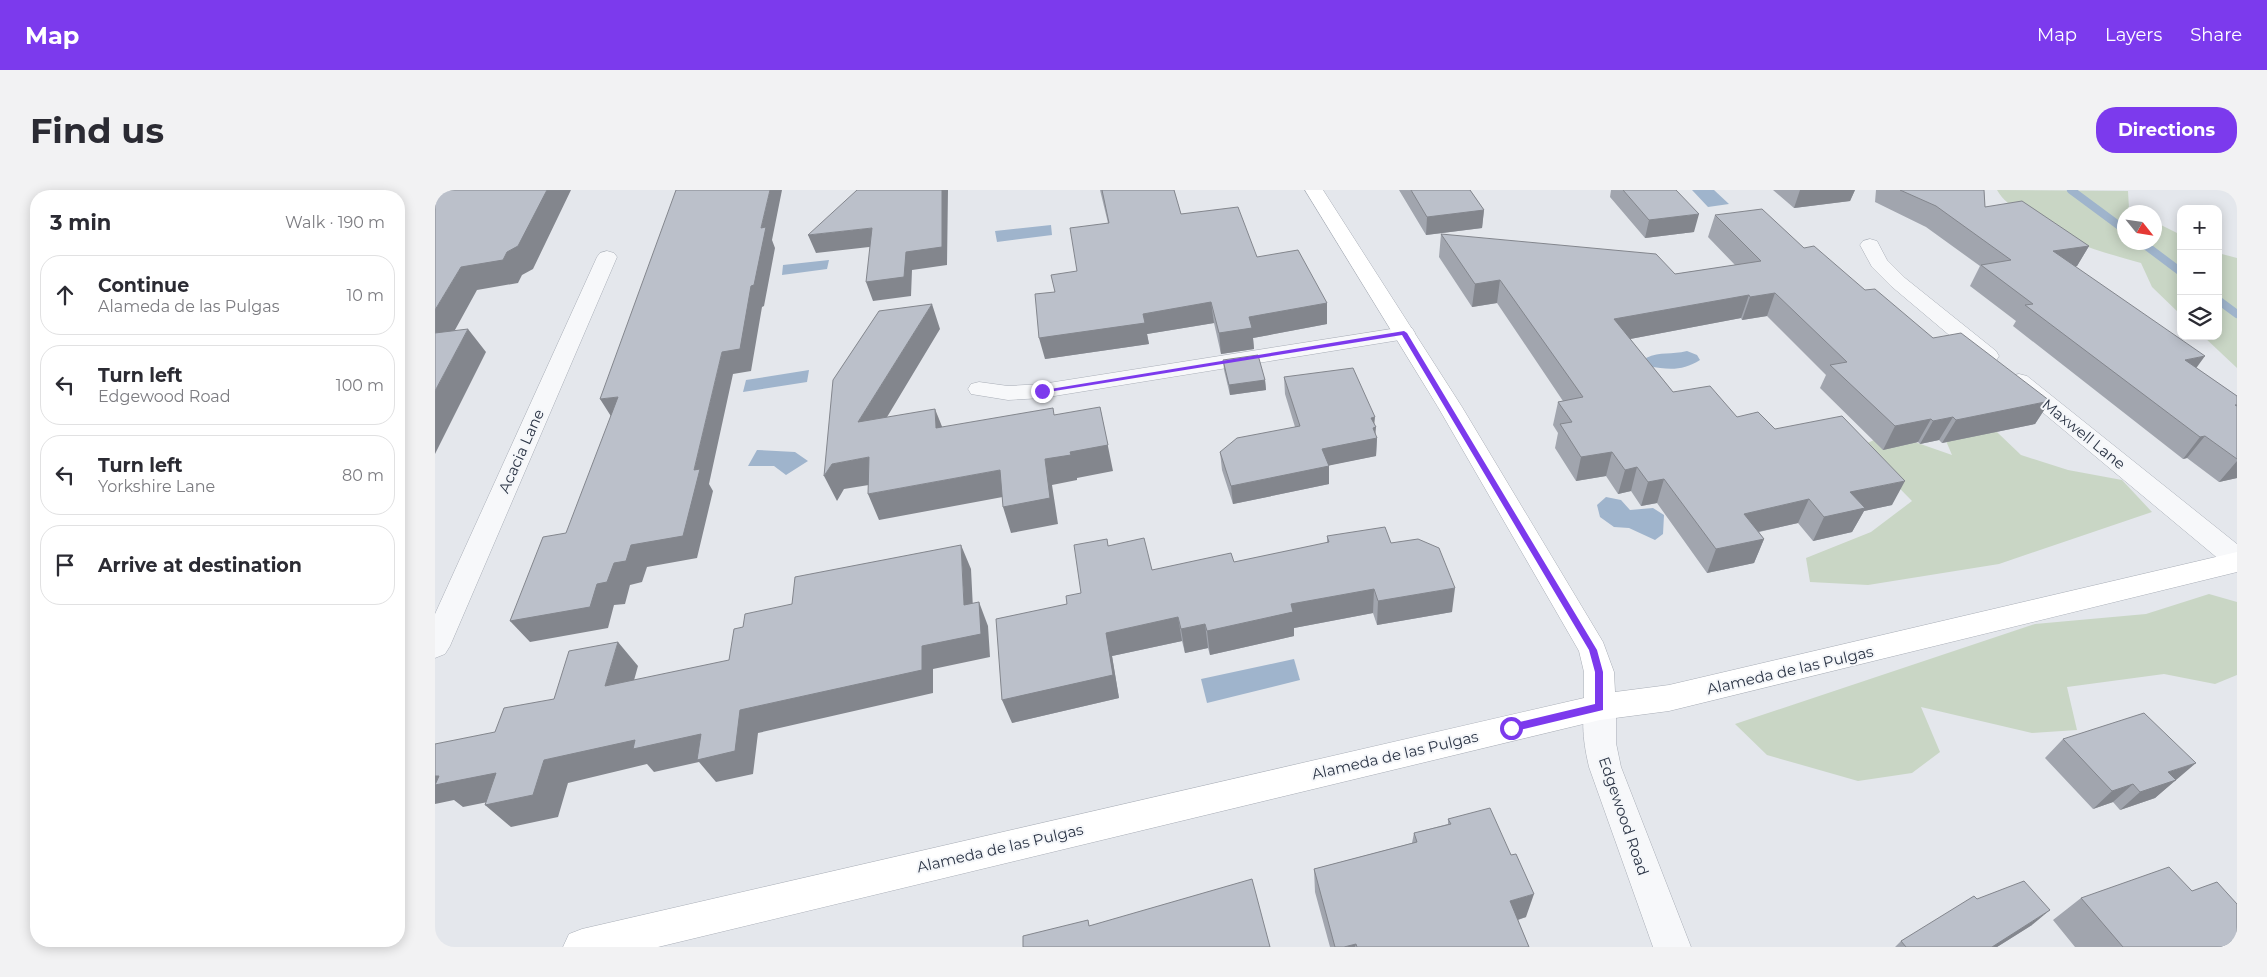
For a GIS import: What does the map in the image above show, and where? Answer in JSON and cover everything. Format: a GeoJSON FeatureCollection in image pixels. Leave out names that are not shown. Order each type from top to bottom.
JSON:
{"type":"FeatureCollection","features":[{"type":"Feature","properties":{"kind":"main road","name":"Edgewood Road"},"geometry":{"type":"LineString","coordinates":[[1314,190],[1404,333],[1593,650],[1599,672],[1600,707]]}},
{"type":"Feature","properties":{"kind":"main road","name":"Alameda de las Pulgas"},"geometry":{"type":"LineString","coordinates":[[582,947],[1600,707],[1669,698],[2237,561]]}},
{"type":"Feature","properties":{"kind":"street","name":"Maxwell Lane"},"geometry":{"type":"LineString","coordinates":[[1870,245],[1879,263],[1898,282],[2237,561]]}},
{"type":"Feature","properties":{"kind":"street","name":"Acacia Lane"},"geometry":{"type":"LineString","coordinates":[[435,646],[607,257]]}},
{"type":"Feature","properties":{"kind":"street"},"geometry":{"type":"LineString","coordinates":[[979,389],[1008,393],[1042,391],[1404,333]]}},
{"type":"Feature","properties":{"kind":"street","name":"Edgewood Road"},"geometry":{"type":"LineString","coordinates":[[1600,707],[1600,743],[1605,767],[1672,947]]}},
{"type":"Feature","properties":{"kind":"green space"},"geometry":{"type":"Polygon","coordinates":[[[1997,190],[2128,191],[2129,205],[2117,205],[2117,250],[2162,250],[2162,226],[2177,233],[2177,311],[2152,287],[2141,263],[2065,238],[2037,223],[2011,206],[1997,190]]]}},
{"type":"Feature","properties":{"kind":"green space"},"geometry":{"type":"Polygon","coordinates":[[[2222,254],[2237,258],[2237,368],[2207,340],[2222,340],[2222,254]]]}},
{"type":"Feature","properties":{"kind":"green space"},"geometry":{"type":"Polygon","coordinates":[[[1953,390],[2021,455],[2068,470],[2122,480],[2152,512],[1999,564],[1868,585],[1810,582],[1806,558],[1871,532],[1912,501],[1859,447],[1889,433],[1952,455],[1927,396],[1953,390]]]}},
{"type":"Feature","properties":{"kind":"green space"},"geometry":{"type":"Polygon","coordinates":[[[2209,594],[2237,602],[2237,675],[2215,684],[2164,674],[2067,687],[2077,730],[2032,733],[1921,707],[1940,752],[1912,773],[1858,781],[1767,755],[1735,724],[2035,624],[2146,614],[2209,594]]]}},
{"type":"Feature","properties":{"kind":"water"},"geometry":{"type":"Polygon","coordinates":[[[1692,190],[1714,190],[1729,204],[1708,207],[1692,190]]]}},
{"type":"Feature","properties":{"kind":"water"},"geometry":{"type":"Polygon","coordinates":[[[1051,225],[1052,235],[997,242],[995,231],[1051,225]]]}},
{"type":"Feature","properties":{"kind":"water"},"geometry":{"type":"Polygon","coordinates":[[[829,260],[827,269],[782,275],[783,265],[829,260]]]}},
{"type":"Feature","properties":{"kind":"water"},"geometry":{"type":"Polygon","coordinates":[[[1687,351],[1697,355],[1700,360],[1688,366],[1669,369],[1649,366],[1646,358],[1656,355],[1687,351]]]}},
{"type":"Feature","properties":{"kind":"water"},"geometry":{"type":"Polygon","coordinates":[[[809,370],[807,382],[743,392],[746,380],[809,370]]]}},
{"type":"Feature","properties":{"kind":"water"},"geometry":{"type":"Polygon","coordinates":[[[757,450],[795,452],[808,461],[786,475],[774,466],[748,466],[757,450]]]}},
{"type":"Feature","properties":{"kind":"water"},"geometry":{"type":"Polygon","coordinates":[[[1606,497],[1621,500],[1630,510],[1653,508],[1664,515],[1663,534],[1655,540],[1629,528],[1614,527],[1600,517],[1597,505],[1606,497]]]}},
{"type":"Feature","properties":{"kind":"water"},"geometry":{"type":"Polygon","coordinates":[[[1294,659],[1300,680],[1207,703],[1201,679],[1294,659]]]}},
{"type":"Feature","properties":{"kind":"building"},"geometry":{"type":"Polygon","coordinates":[[[435,190],[547,190],[518,246],[507,252],[503,260],[461,267],[435,310],[435,190]]]}},
{"type":"Feature","properties":{"kind":"building"},"geometry":{"type":"Polygon","coordinates":[[[676,190],[770,190],[761,228],[766,227],[754,285],[751,286],[740,349],[722,352],[694,470],[700,469],[683,536],[631,545],[626,561],[614,563],[607,582],[597,584],[590,607],[510,621],[543,537],[566,533],[618,397],[600,399],[676,190]]]}},
{"type":"Feature","properties":{"kind":"building"},"geometry":{"type":"Polygon","coordinates":[[[857,190],[942,190],[942,247],[906,252],[904,277],[866,282],[872,228],[808,235],[857,190]]]}},
{"type":"Feature","properties":{"kind":"building"},"geometry":{"type":"Polygon","coordinates":[[[1102,190],[1174,190],[1181,214],[1238,207],[1257,257],[1298,250],[1327,303],[1249,317],[1252,328],[1219,333],[1211,302],[1143,314],[1145,323],[1039,338],[1035,294],[1055,292],[1051,275],[1077,271],[1070,228],[1109,223],[1102,190]]]}},
{"type":"Feature","properties":{"kind":"building"},"geometry":{"type":"Polygon","coordinates":[[[1411,190],[1470,190],[1484,210],[1427,217],[1411,190]]]}},
{"type":"Feature","properties":{"kind":"building"},"geometry":{"type":"Polygon","coordinates":[[[1623,190],[1676,190],[1699,214],[1649,220],[1623,190]]]}},
{"type":"Feature","properties":{"kind":"building"},"geometry":{"type":"Polygon","coordinates":[[[1900,190],[1984,190],[1985,207],[2022,201],[2089,246],[2053,251],[2177,337],[2177,340],[2182,340],[2205,356],[2185,360],[2237,396],[2237,405],[2235,405],[2237,406],[2237,459],[2205,436],[2200,437],[2025,305],[2033,304],[1981,265],[2011,260],[1936,206],[1900,190]]]}},
{"type":"Feature","properties":{"kind":"building"},"geometry":{"type":"Polygon","coordinates":[[[1762,209],[1804,248],[1814,246],[1865,290],[1875,289],[1933,338],[1961,333],[2050,401],[1956,420],[1953,417],[1933,421],[1931,419],[1895,426],[1830,365],[1847,362],[1775,293],[1750,297],[1749,295],[1614,319],[1673,392],[1710,386],[1737,417],[1758,412],[1775,429],[1842,416],[1905,481],[1850,492],[1865,508],[1824,517],[1809,499],[1744,514],[1764,539],[1716,549],[1664,479],[1648,482],[1637,467],[1625,470],[1612,452],[1581,457],[1560,424],[1572,422],[1558,402],[1583,397],[1500,280],[1475,284],[1441,234],[1656,254],[1675,274],[1761,261],[1715,215],[1762,209]]]}},
{"type":"Feature","properties":{"kind":"building"},"geometry":{"type":"Polygon","coordinates":[[[932,304],[858,422],[935,409],[936,428],[1053,408],[1054,415],[1100,407],[1108,445],[1070,452],[1071,455],[1045,459],[1050,498],[1003,507],[1000,470],[868,494],[869,457],[832,464],[824,476],[833,380],[879,311],[932,304]]]}},
{"type":"Feature","properties":{"kind":"building"},"geometry":{"type":"Polygon","coordinates":[[[468,329],[435,391],[435,333],[468,329]]]}},
{"type":"Feature","properties":{"kind":"building"},"geometry":{"type":"Polygon","coordinates":[[[1258,355],[1265,380],[1229,385],[1223,360],[1258,355]]]}},
{"type":"Feature","properties":{"kind":"building"},"geometry":{"type":"Polygon","coordinates":[[[1353,368],[1375,417],[1371,418],[1376,427],[1373,428],[1377,438],[1322,449],[1329,466],[1231,486],[1220,452],[1237,438],[1300,426],[1284,377],[1353,368]]]}},
{"type":"Feature","properties":{"kind":"building"},"geometry":{"type":"Polygon","coordinates":[[[1385,527],[1391,543],[1418,539],[1439,548],[1455,588],[1378,601],[1374,589],[1291,604],[1293,612],[1207,631],[1205,624],[1181,629],[1178,617],[1106,633],[1113,675],[1002,700],[996,619],[1067,604],[1066,596],[1081,593],[1074,545],[1107,539],[1108,546],[1144,538],[1152,570],[1231,553],[1234,562],[1329,542],[1327,536],[1385,527]]]}},
{"type":"Feature","properties":{"kind":"building"},"geometry":{"type":"Polygon","coordinates":[[[961,545],[964,605],[979,602],[981,634],[922,646],[922,670],[740,710],[735,751],[697,760],[701,734],[633,749],[635,740],[544,760],[533,795],[485,805],[496,773],[435,785],[439,776],[435,776],[435,744],[495,732],[504,708],[554,699],[569,651],[618,642],[605,686],[729,660],[734,629],[743,627],[745,614],[792,604],[795,577],[961,545]]]}},
{"type":"Feature","properties":{"kind":"building"},"geometry":{"type":"Polygon","coordinates":[[[2144,713],[2196,763],[2168,772],[2176,780],[2140,792],[2133,784],[2112,791],[2063,739],[2144,713]]]}},
{"type":"Feature","properties":{"kind":"building"},"geometry":{"type":"Polygon","coordinates":[[[1490,808],[1511,855],[1516,854],[1534,894],[1510,901],[1529,947],[1357,947],[1356,944],[1335,947],[1314,869],[1417,842],[1414,833],[1451,824],[1448,819],[1490,808]]]}},
{"type":"Feature","properties":{"kind":"building"},"geometry":{"type":"Polygon","coordinates":[[[2169,867],[2192,891],[2217,882],[2237,904],[2237,947],[2123,947],[2081,898],[2169,867]]]}},
{"type":"Feature","properties":{"kind":"building"},"geometry":{"type":"Polygon","coordinates":[[[1252,879],[1270,947],[1023,947],[1023,936],[1088,920],[1089,926],[1252,879]]]}},
{"type":"Feature","properties":{"kind":"building"},"geometry":{"type":"Polygon","coordinates":[[[2024,881],[2050,910],[1992,947],[1906,947],[1901,941],[1974,896],[1977,899],[2024,881]]]}},
{"type":"Feature","properties":{"kind":"waterway"},"geometry":{"type":"LineString","coordinates":[[2071,190],[2117,224]]}},
{"type":"Feature","properties":{"kind":"waterway"},"geometry":{"type":"LineString","coordinates":[[2152,250],[2177,269]]}},
{"type":"Feature","properties":{"kind":"waterway"},"geometry":{"type":"LineString","coordinates":[[2222,303],[2237,314]]}},
{"type":"Feature","properties":{"kind":"route"},"geometry":{"type":"LineString","coordinates":[[1042,391],[1404,333],[1593,650],[1599,672],[1600,707],[1511,728]]}}]}
